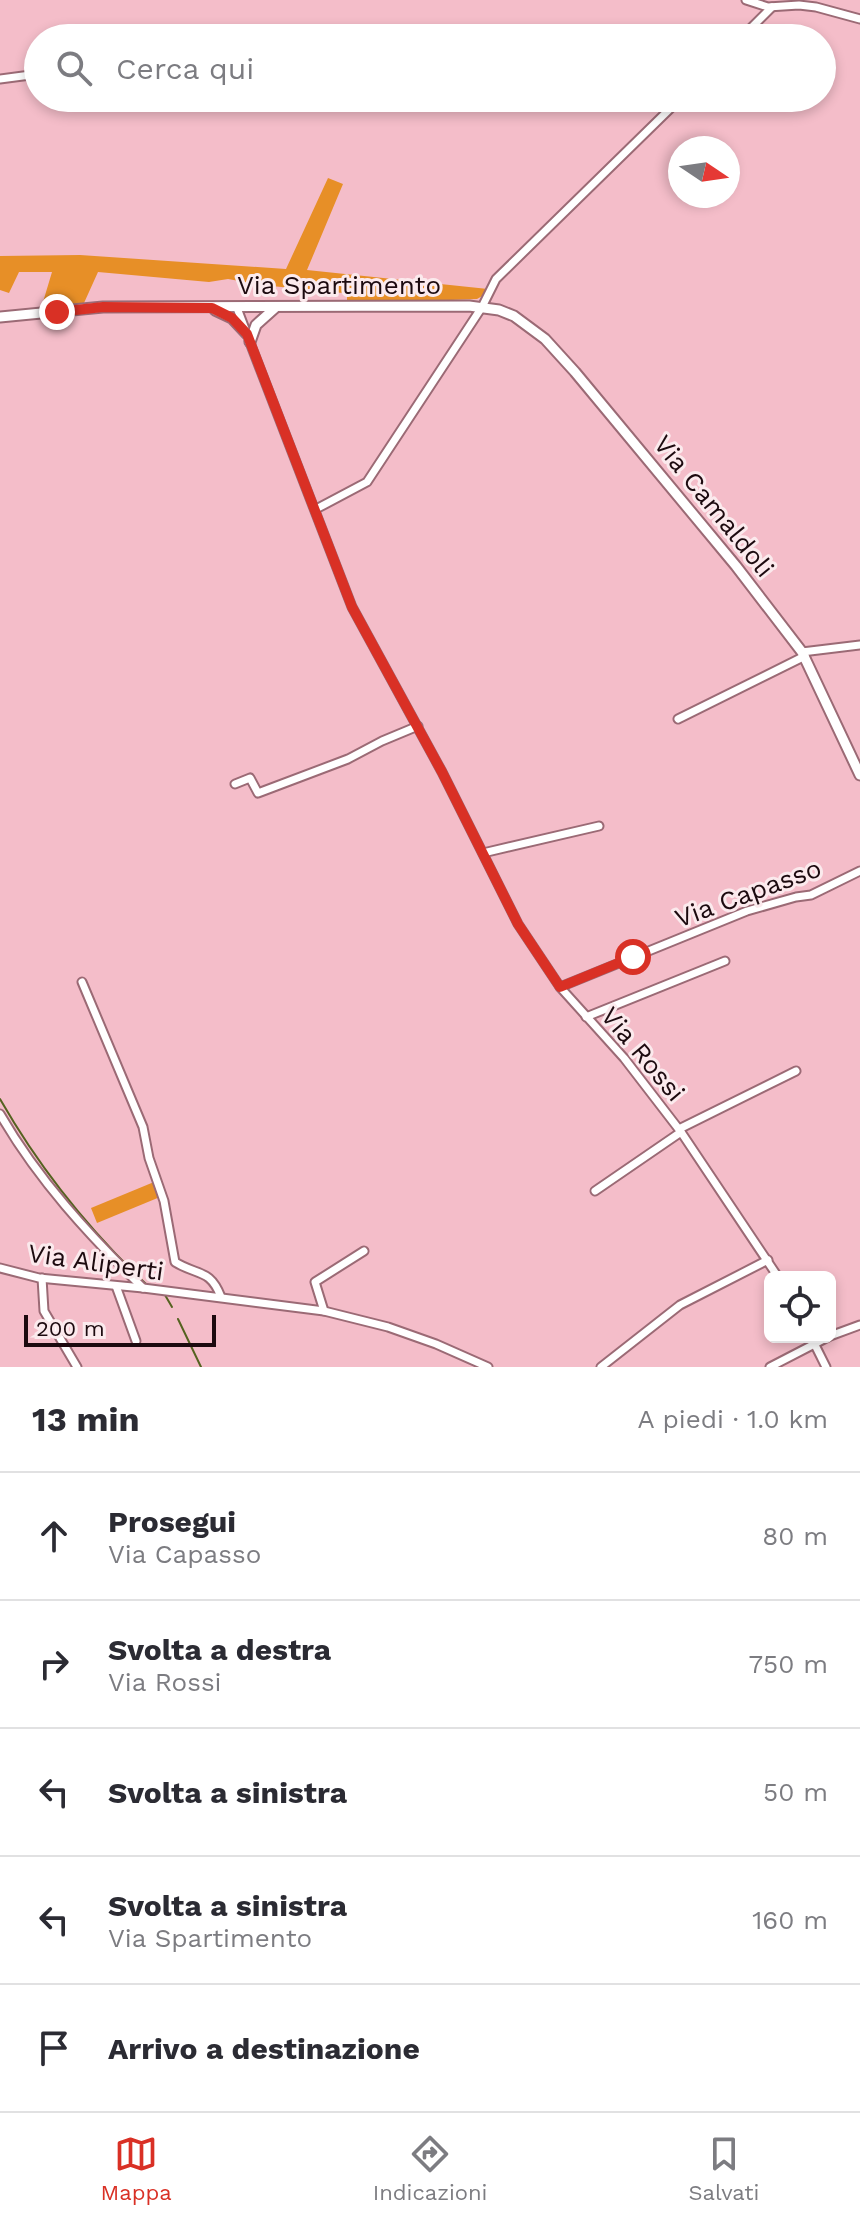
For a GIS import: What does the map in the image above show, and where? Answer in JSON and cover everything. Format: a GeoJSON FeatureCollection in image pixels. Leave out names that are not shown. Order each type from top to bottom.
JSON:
{"type":"FeatureCollection","features":[{"type":"Feature","properties":{"kind":"street"},"geometry":{"type":"LineString","coordinates":[[746,0],[770,7],[816,7],[860,19]]}},
{"type":"Feature","properties":{"kind":"street"},"geometry":{"type":"LineString","coordinates":[[754,24],[770,7]]}},
{"type":"Feature","properties":{"kind":"street"},"geometry":{"type":"LineString","coordinates":[[0,79],[24,76]]}},
{"type":"Feature","properties":{"kind":"street"},"geometry":{"type":"LineString","coordinates":[[316,509],[367,482],[484,307],[496,279],[666,112]]}},
{"type":"Feature","properties":{"kind":"street","name":"Via Spartimento"},"geometry":{"type":"LineString","coordinates":[[0,317],[103,307],[484,307]]}},
{"type":"Feature","properties":{"kind":"street","name":"Via Camaldoli"},"geometry":{"type":"LineString","coordinates":[[484,307],[514,316],[545,339],[726,553],[803,654],[860,775]]}},
{"type":"Feature","properties":{"kind":"street"},"geometry":{"type":"LineString","coordinates":[[212,308],[232,318],[249,338],[256,325],[275,308]]}},
{"type":"Feature","properties":{"kind":"street","name":"Via Rossi"},"geometry":{"type":"LineString","coordinates":[[237,308],[352,607],[418,726],[518,924],[560,987],[624,1058],[680,1131],[774,1271]]}},
{"type":"Feature","properties":{"kind":"street"},"geometry":{"type":"LineString","coordinates":[[678,719],[803,654],[860,645]]}},
{"type":"Feature","properties":{"kind":"street"},"geometry":{"type":"LineString","coordinates":[[235,784],[250,778],[258,793],[348,759],[418,726]]}},
{"type":"Feature","properties":{"kind":"street"},"geometry":{"type":"LineString","coordinates":[[483,853],[599,826]]}},
{"type":"Feature","properties":{"kind":"street","name":"Via Capasso"},"geometry":{"type":"LineString","coordinates":[[560,987],[726,919],[811,895],[860,871]]}},
{"type":"Feature","properties":{"kind":"street"},"geometry":{"type":"LineString","coordinates":[[586,1017],[725,961]]}},
{"type":"Feature","properties":{"kind":"street"},"geometry":{"type":"LineString","coordinates":[[82,982],[143,1127],[149,1158],[164,1201],[175,1262],[209,1276],[215,1281],[221,1297]]}},
{"type":"Feature","properties":{"kind":"street"},"geometry":{"type":"LineString","coordinates":[[595,1191],[680,1131],[796,1071]]}},
{"type":"Feature","properties":{"kind":"street"},"geometry":{"type":"LineString","coordinates":[[0,1114],[64,1205],[143,1288]]}},
{"type":"Feature","properties":{"kind":"street"},"geometry":{"type":"LineString","coordinates":[[324,1311],[315,1282],[364,1251]]}},
{"type":"Feature","properties":{"kind":"street"},"geometry":{"type":"LineString","coordinates":[[601,1367],[680,1305],[768,1260]]}},
{"type":"Feature","properties":{"kind":"street","name":"Via Aliperti"},"geometry":{"type":"LineString","coordinates":[[0,1268],[42,1278],[324,1311],[388,1327],[488,1367]]}},
{"type":"Feature","properties":{"kind":"street"},"geometry":{"type":"LineString","coordinates":[[42,1278],[44,1311],[77,1367]]}},
{"type":"Feature","properties":{"kind":"street"},"geometry":{"type":"LineString","coordinates":[[116,1286],[136,1341]]}},
{"type":"Feature","properties":{"kind":"street"},"geometry":{"type":"LineString","coordinates":[[836,1334],[860,1325]]}},
{"type":"Feature","properties":{"kind":"street"},"geometry":{"type":"LineString","coordinates":[[770,1367],[808,1343]]}},
{"type":"Feature","properties":{"kind":"street"},"geometry":{"type":"LineString","coordinates":[[814,1343],[826,1367]]}},
{"type":"Feature","properties":{"kind":"shaded area"},"geometry":{"type":"Polygon","coordinates":[[[328,178],[343,184],[307,270],[488,289],[484,295],[477,299],[347,304],[347,295],[343,293],[228,279],[209,282],[98,272],[84,303],[58,305],[57,302],[43,302],[52,272],[19,272],[9,293],[0,290],[0,256],[80,255],[286,269],[328,178]]]}},
{"type":"Feature","properties":{"kind":"shaded area"},"geometry":{"type":"Polygon","coordinates":[[[154,1182],[160,1197],[97,1223],[91,1208],[154,1182]]]}},
{"type":"Feature","properties":{"kind":"waterway"},"geometry":{"type":"LineString","coordinates":[[0,1099],[67,1198],[105,1243],[147,1285]]}},
{"type":"Feature","properties":{"kind":"waterway"},"geometry":{"type":"LineString","coordinates":[[165,1295],[172,1307]]}},
{"type":"Feature","properties":{"kind":"waterway"},"geometry":{"type":"LineString","coordinates":[[178,1319],[201,1367]]}},
{"type":"Feature","properties":{"kind":"route"},"geometry":{"type":"LineString","coordinates":[[57,312],[103,307],[212,308],[232,318],[247,334],[352,607],[418,726],[518,924],[538,957],[560,987],[633,957]]}}]}
